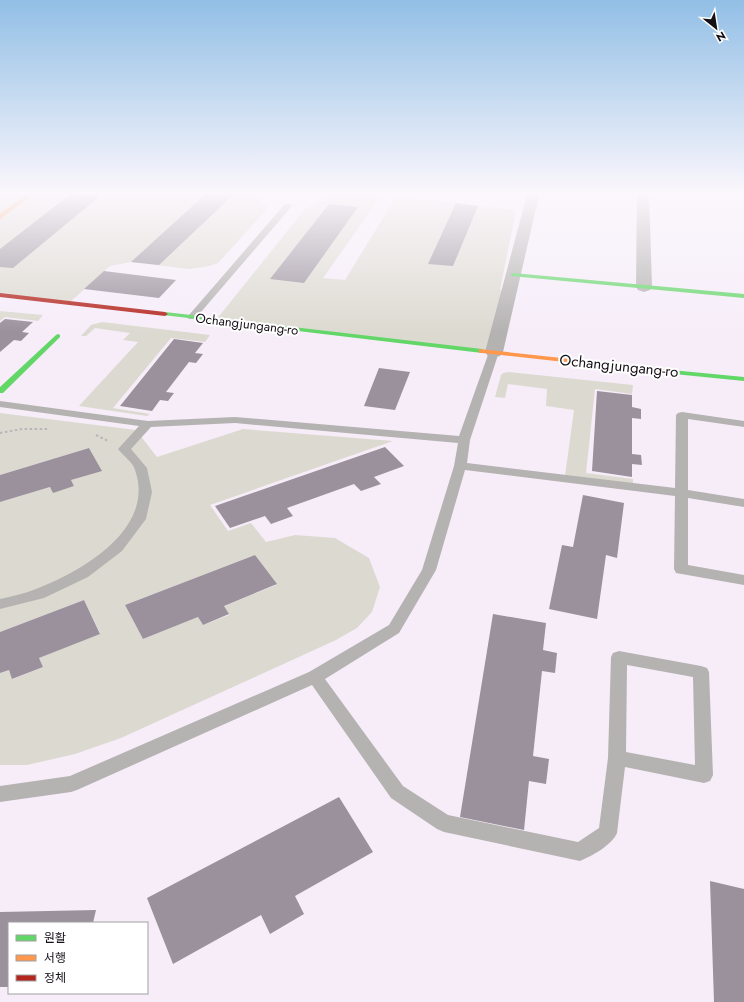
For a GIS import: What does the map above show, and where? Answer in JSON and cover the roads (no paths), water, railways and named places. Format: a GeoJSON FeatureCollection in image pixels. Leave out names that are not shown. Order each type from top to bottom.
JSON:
{"type":"FeatureCollection","features":[{"type":"Feature","properties":{"kind":"street"},"geometry":{"type":"LineString","coordinates":[[494,352],[522,238]]}},
{"type":"Feature","properties":{"kind":"street"},"geometry":{"type":"LineString","coordinates":[[643,238],[644,287]]}},
{"type":"Feature","properties":{"kind":"street"},"geometry":{"type":"LineString","coordinates":[[513,275],[744,296]]}},
{"type":"Feature","properties":{"kind":"street","name":"Ochangjungang-ro"},"geometry":{"type":"LineString","coordinates":[[0,295],[494,352],[744,379]]}},
{"type":"Feature","properties":{"kind":"street"},"geometry":{"type":"LineString","coordinates":[[0,391],[58,336]]}},
{"type":"Feature","properties":{"kind":"lane"},"geometry":{"type":"LineString","coordinates":[[192,317],[261,238]]}},
{"type":"Feature","properties":{"kind":"lane"},"geometry":{"type":"LineString","coordinates":[[0,794],[71,784],[315,677],[394,629],[429,570],[460,466],[464,440],[494,352]]}},
{"type":"Feature","properties":{"kind":"lane"},"geometry":{"type":"LineString","coordinates":[[0,404],[148,424],[235,420],[464,440]]}},
{"type":"Feature","properties":{"kind":"lane"},"geometry":{"type":"LineString","coordinates":[[744,424],[682,415],[681,493],[681,569],[744,580]]}},
{"type":"Feature","properties":{"kind":"lane"},"geometry":{"type":"LineString","coordinates":[[0,604],[38,594],[83,573],[117,548],[139,519],[146,492],[141,468],[124,449],[148,424]]}},
{"type":"Feature","properties":{"kind":"lane"},"geometry":{"type":"LineString","coordinates":[[460,466],[681,493],[744,503]]}},
{"type":"Feature","properties":{"kind":"lane"},"geometry":{"type":"LineString","coordinates":[[315,677],[397,792],[444,823],[580,852],[608,833],[617,758],[619,657],[701,672],[704,775],[617,758]]}}]}
